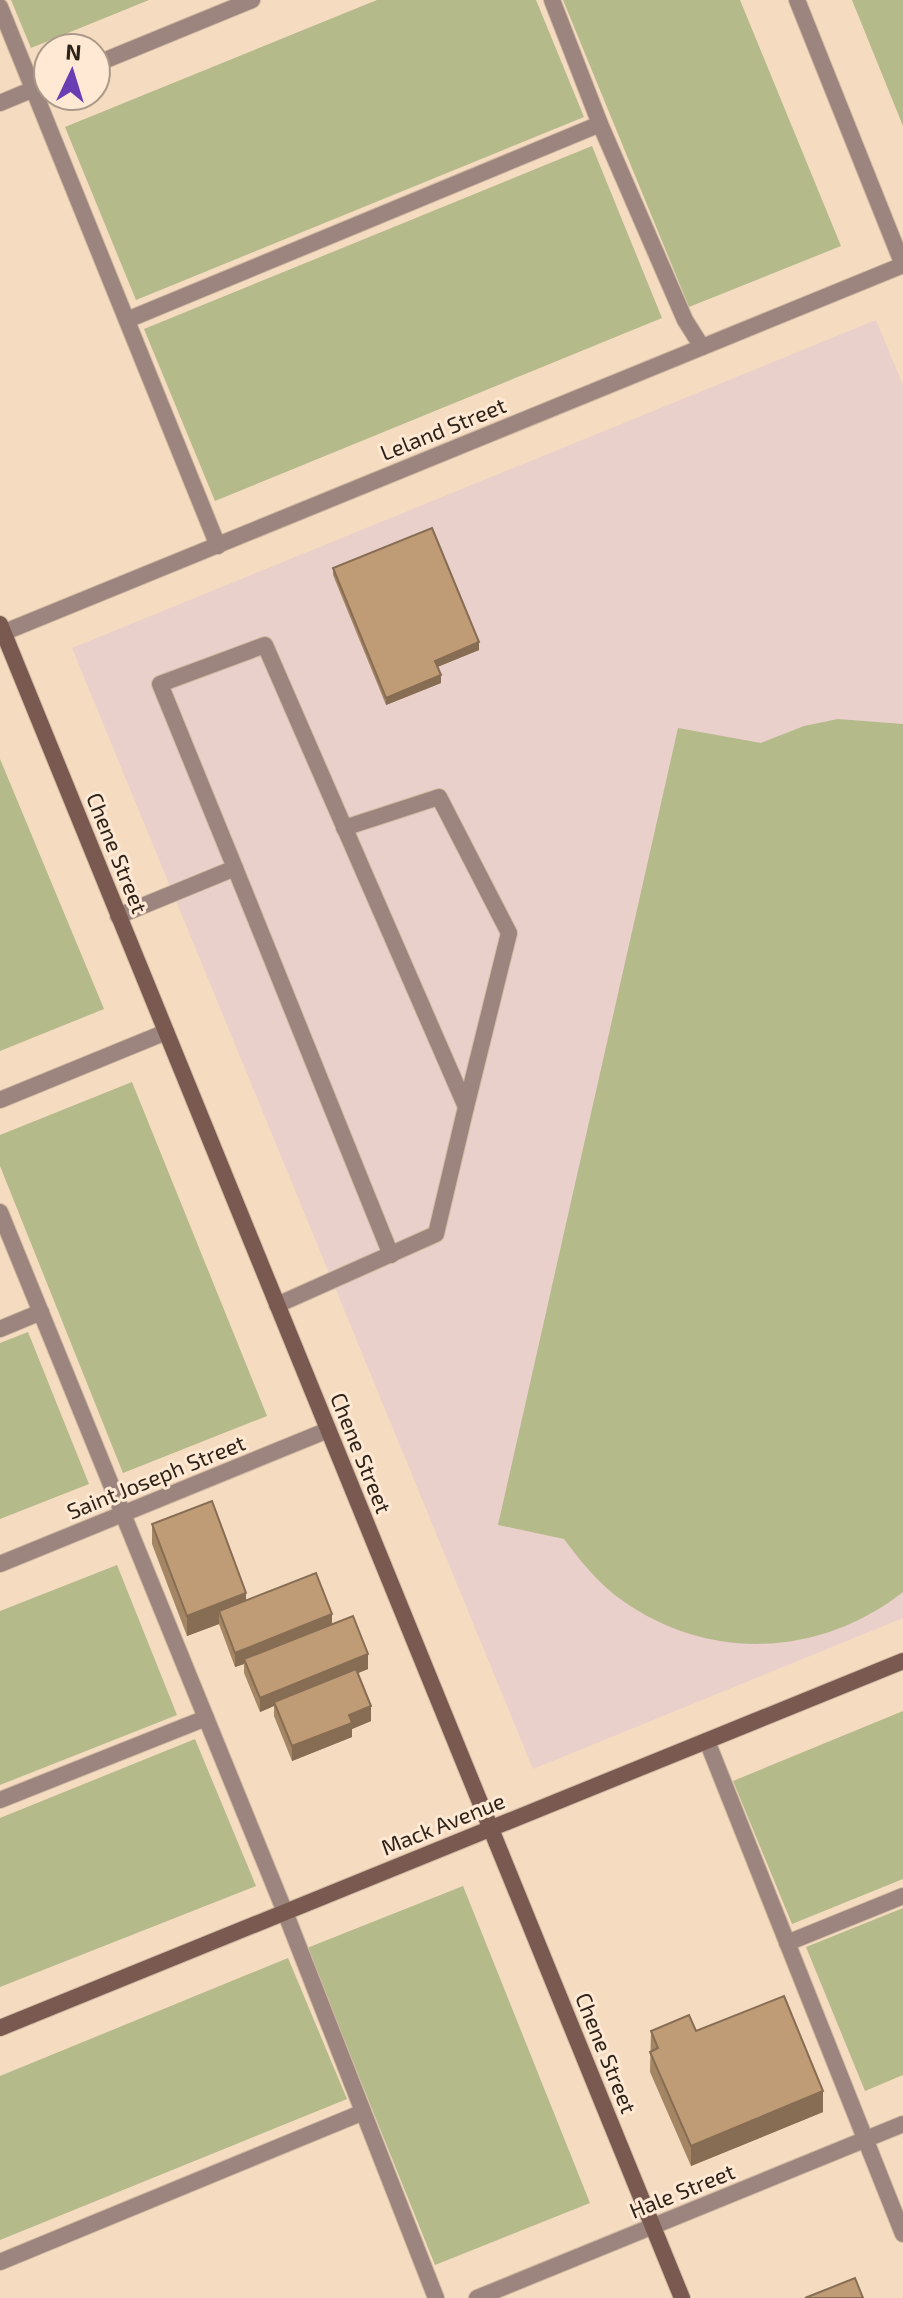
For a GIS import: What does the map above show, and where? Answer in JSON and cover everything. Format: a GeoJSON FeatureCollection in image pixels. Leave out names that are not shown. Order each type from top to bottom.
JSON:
{"type":"FeatureCollection","features":[{"type":"Feature","properties":{"kind":"street"},"geometry":{"type":"LineString","coordinates":[[112,57],[252,0]]}},
{"type":"Feature","properties":{"kind":"street"},"geometry":{"type":"LineString","coordinates":[[552,0],[600,124],[685,320],[702,347]]}},
{"type":"Feature","properties":{"kind":"street"},"geometry":{"type":"LineString","coordinates":[[797,0],[903,265]]}},
{"type":"Feature","properties":{"kind":"street"},"geometry":{"type":"LineString","coordinates":[[0,7],[32,69]]}},
{"type":"Feature","properties":{"kind":"street"},"geometry":{"type":"LineString","coordinates":[[0,103],[32,90]]}},
{"type":"Feature","properties":{"kind":"street"},"geometry":{"type":"LineString","coordinates":[[51,112],[127,320],[218,546]]}},
{"type":"Feature","properties":{"kind":"street"},"geometry":{"type":"LineString","coordinates":[[127,320],[600,124]]}},
{"type":"Feature","properties":{"kind":"street","name":"Leland Street"},"geometry":{"type":"LineString","coordinates":[[1,631],[218,546],[903,265]]}},
{"type":"Feature","properties":{"kind":"street","name":"Chene Street"},"geometry":{"type":"LineString","coordinates":[[1,631],[682,2298]]}},
{"type":"Feature","properties":{"kind":"street"},"geometry":{"type":"LineString","coordinates":[[391,1255],[160,684],[265,645],[466,1107]]}},
{"type":"Feature","properties":{"kind":"street"},"geometry":{"type":"LineString","coordinates":[[277,1305],[436,1234],[509,933],[439,797],[344,828]]}},
{"type":"Feature","properties":{"kind":"street"},"geometry":{"type":"LineString","coordinates":[[118,916],[235,868]]}},
{"type":"Feature","properties":{"kind":"street"},"geometry":{"type":"LineString","coordinates":[[0,1100],[166,1032]]}},
{"type":"Feature","properties":{"kind":"street"},"geometry":{"type":"LineString","coordinates":[[0,1212],[285,1912],[361,2113],[436,2298]]}},
{"type":"Feature","properties":{"kind":"street"},"geometry":{"type":"LineString","coordinates":[[0,1329],[41,1312]]}},
{"type":"Feature","properties":{"kind":"street","name":"Saint Joseph Street"},"geometry":{"type":"LineString","coordinates":[[0,1564],[328,1430]]}},
{"type":"Feature","properties":{"kind":"street","name":"Mack Avenue"},"geometry":{"type":"LineString","coordinates":[[0,2028],[903,1661]]}},
{"type":"Feature","properties":{"kind":"street"},"geometry":{"type":"LineString","coordinates":[[0,1800],[206,1718]]}},
{"type":"Feature","properties":{"kind":"street"},"geometry":{"type":"LineString","coordinates":[[707,1741],[903,2234]]}},
{"type":"Feature","properties":{"kind":"street"},"geometry":{"type":"LineString","coordinates":[[787,1943],[903,1896]]}},
{"type":"Feature","properties":{"kind":"street"},"geometry":{"type":"LineString","coordinates":[[0,2262],[361,2113]]}},
{"type":"Feature","properties":{"kind":"street","name":"Hale Street"},"geometry":{"type":"LineString","coordinates":[[477,2298],[903,2124]]}},
{"type":"Feature","properties":{"kind":"shaded area"},"geometry":{"type":"Polygon","coordinates":[[[876,320],[903,385],[903,1618],[533,1769],[72,648],[876,320]]]}},
{"type":"Feature","properties":{"kind":"green space"},"geometry":{"type":"Polygon","coordinates":[[[11,0],[149,0],[70,32],[32,32],[31,48],[11,0]]]}},
{"type":"Feature","properties":{"kind":"green space"},"geometry":{"type":"Polygon","coordinates":[[[377,0],[536,0],[584,117],[136,300],[65,127],[102,112],[112,112],[112,108],[377,0]]]}},
{"type":"Feature","properties":{"kind":"green space"},"geometry":{"type":"Polygon","coordinates":[[[563,0],[740,0],[841,246],[689,307],[563,0]]]}},
{"type":"Feature","properties":{"kind":"green space"},"geometry":{"type":"Polygon","coordinates":[[[852,0],[903,0],[903,126],[852,0]]]}},
{"type":"Feature","properties":{"kind":"green space"},"geometry":{"type":"Polygon","coordinates":[[[592,146],[662,318],[215,501],[144,329],[592,146]]]}},
{"type":"Feature","properties":{"kind":"green space"},"geometry":{"type":"Polygon","coordinates":[[[838,719],[903,724],[903,1592],[871,1614],[801,1639],[764,1644],[728,1642],[692,1634],[657,1621],[623,1601],[591,1572],[564,1539],[498,1525],[678,728],[761,743],[804,726],[838,719]]]}},
{"type":"Feature","properties":{"kind":"green space"},"geometry":{"type":"Polygon","coordinates":[[[0,759],[104,1009],[0,1051],[0,759]]]}},
{"type":"Feature","properties":{"kind":"green space"},"geometry":{"type":"Polygon","coordinates":[[[132,1082],[267,1416],[123,1473],[0,1166],[0,1135],[132,1082]]]}},
{"type":"Feature","properties":{"kind":"green space"},"geometry":{"type":"Polygon","coordinates":[[[28,1332],[89,1484],[0,1519],[0,1343],[28,1332]]]}},
{"type":"Feature","properties":{"kind":"green space"},"geometry":{"type":"Polygon","coordinates":[[[117,1565],[177,1715],[0,1785],[0,1611],[117,1565]]]}},
{"type":"Feature","properties":{"kind":"green space"},"geometry":{"type":"Polygon","coordinates":[[[903,1711],[903,1879],[792,1924],[733,1781],[903,1711]]]}},
{"type":"Feature","properties":{"kind":"green space"},"geometry":{"type":"Polygon","coordinates":[[[195,1739],[256,1886],[0,1987],[0,1818],[195,1739]]]}},
{"type":"Feature","properties":{"kind":"green space"},"geometry":{"type":"Polygon","coordinates":[[[463,1886],[590,2203],[435,2265],[307,1948],[463,1886]]]}},
{"type":"Feature","properties":{"kind":"green space"},"geometry":{"type":"Polygon","coordinates":[[[903,1908],[903,2075],[865,2091],[806,1947],[903,1908]]]}},
{"type":"Feature","properties":{"kind":"green space"},"geometry":{"type":"Polygon","coordinates":[[[288,1958],[347,2099],[0,2240],[0,2076],[288,1958]]]}},
{"type":"Feature","properties":{"kind":"building"},"geometry":{"type":"Polygon","coordinates":[[[432,528],[479,642],[435,661],[441,675],[386,698],[333,568],[432,528]]]}},
{"type":"Feature","properties":{"kind":"building"},"geometry":{"type":"Polygon","coordinates":[[[212,1501],[246,1593],[187,1616],[152,1524],[212,1501]]]}},
{"type":"Feature","properties":{"kind":"building"},"geometry":{"type":"Polygon","coordinates":[[[316,1573],[332,1614],[235,1653],[219,1611],[316,1573]]]}},
{"type":"Feature","properties":{"kind":"building"},"geometry":{"type":"Polygon","coordinates":[[[353,1616],[368,1654],[260,1698],[244,1659],[353,1616]]]}},
{"type":"Feature","properties":{"kind":"building"},"geometry":{"type":"Polygon","coordinates":[[[356,1669],[371,1706],[349,1715],[352,1723],[292,1746],[274,1702],[356,1669]]]}},
{"type":"Feature","properties":{"kind":"building"},"geometry":{"type":"Polygon","coordinates":[[[784,1996],[823,2091],[691,2146],[650,2052],[658,2048],[651,2031],[689,2015],[696,2031],[784,1996]]]}},
{"type":"Feature","properties":{"kind":"building"},"geometry":{"type":"Polygon","coordinates":[[[855,2278],[863,2298],[805,2298],[855,2278]]]}}]}
